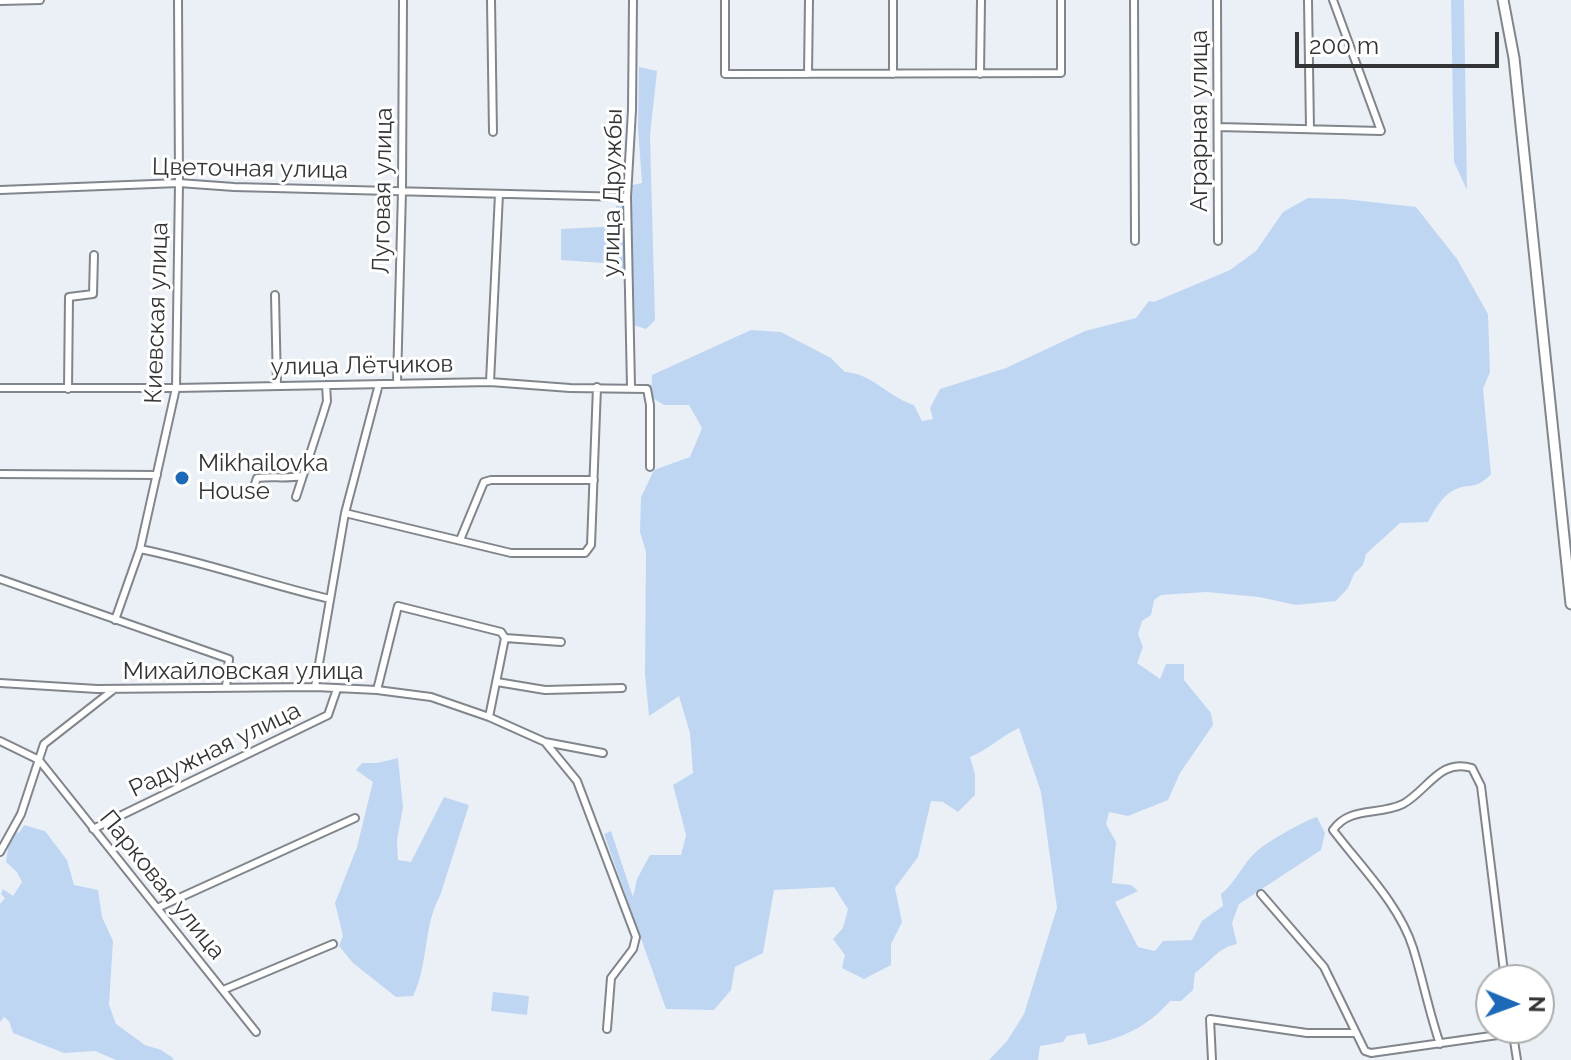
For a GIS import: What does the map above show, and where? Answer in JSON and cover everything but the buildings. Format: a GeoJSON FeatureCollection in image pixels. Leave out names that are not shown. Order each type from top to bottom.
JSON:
{"type":"FeatureCollection","features":[{"type":"Feature","properties":{"kind":"main road"},"geometry":{"type":"LineString","coordinates":[[1503,0],[1515,73],[1571,604]]}},
{"type":"Feature","properties":{"kind":"street"},"geometry":{"type":"LineString","coordinates":[[0,1],[40,0]]}},
{"type":"Feature","properties":{"kind":"street","name":"Киевская улица"},"geometry":{"type":"LineString","coordinates":[[115,620],[140,549],[176,388],[178,0]]}},
{"type":"Feature","properties":{"kind":"street","name":"Луговая улица"},"geometry":{"type":"LineString","coordinates":[[397,382],[403,0]]}},
{"type":"Feature","properties":{"kind":"street"},"geometry":{"type":"LineString","coordinates":[[491,0],[493,132]]}},
{"type":"Feature","properties":{"kind":"street","name":"улица Дружбы"},"geometry":{"type":"LineString","coordinates":[[631,387],[627,197],[633,0]]}},
{"type":"Feature","properties":{"kind":"street"},"geometry":{"type":"LineString","coordinates":[[725,0],[725,74],[1061,73],[1061,0]]}},
{"type":"Feature","properties":{"kind":"street"},"geometry":{"type":"LineString","coordinates":[[808,74],[809,0]]}},
{"type":"Feature","properties":{"kind":"street"},"geometry":{"type":"LineString","coordinates":[[893,0],[893,74]]}},
{"type":"Feature","properties":{"kind":"street"},"geometry":{"type":"LineString","coordinates":[[980,74],[981,0]]}},
{"type":"Feature","properties":{"kind":"street"},"geometry":{"type":"LineString","coordinates":[[1134,0],[1135,241]]}},
{"type":"Feature","properties":{"kind":"street","name":"Аграрная улица"},"geometry":{"type":"LineString","coordinates":[[1217,0],[1218,241]]}},
{"type":"Feature","properties":{"kind":"street"},"geometry":{"type":"LineString","coordinates":[[1308,0],[1310,129]]}},
{"type":"Feature","properties":{"kind":"street"},"geometry":{"type":"LineString","coordinates":[[1218,127],[1381,131],[1333,0]]}},
{"type":"Feature","properties":{"kind":"street","name":"Цветочная улица"},"geometry":{"type":"LineString","coordinates":[[0,190],[179,183],[627,197]]}},
{"type":"Feature","properties":{"kind":"street"},"geometry":{"type":"LineString","coordinates":[[490,382],[499,194]]}},
{"type":"Feature","properties":{"kind":"street"},"geometry":{"type":"LineString","coordinates":[[68,389],[69,297],[93,294],[94,255]]}},
{"type":"Feature","properties":{"kind":"street"},"geometry":{"type":"LineString","coordinates":[[275,295],[277,386]]}},
{"type":"Feature","properties":{"kind":"street","name":"улица Лётчиков"},"geometry":{"type":"LineString","coordinates":[[0,388],[176,388],[397,382],[631,387]]}},
{"type":"Feature","properties":{"kind":"street"},"geometry":{"type":"LineString","coordinates":[[315,687],[345,513],[379,384]]}},
{"type":"Feature","properties":{"kind":"street"},"geometry":{"type":"LineString","coordinates":[[296,497],[327,401],[326,385]]}},
{"type":"Feature","properties":{"kind":"street"},"geometry":{"type":"LineString","coordinates":[[345,513],[511,553],[589,551],[597,387]]}},
{"type":"Feature","properties":{"kind":"street"},"geometry":{"type":"LineString","coordinates":[[631,387],[647,389],[650,467]]}},
{"type":"Feature","properties":{"kind":"street"},"geometry":{"type":"LineString","coordinates":[[0,474],[157,475]]}},
{"type":"Feature","properties":{"kind":"street"},"geometry":{"type":"LineString","coordinates":[[254,487],[260,477],[278,479],[302,476]]}},
{"type":"Feature","properties":{"kind":"street"},"geometry":{"type":"LineString","coordinates":[[460,540],[484,482],[594,480]]}},
{"type":"Feature","properties":{"kind":"street"},"geometry":{"type":"LineString","coordinates":[[140,549],[184,558],[330,599]]}},
{"type":"Feature","properties":{"kind":"street"},"geometry":{"type":"LineString","coordinates":[[0,579],[229,659],[226,687]]}},
{"type":"Feature","properties":{"kind":"street"},"geometry":{"type":"LineString","coordinates":[[377,690],[398,606],[501,632],[505,638],[489,717]]}},
{"type":"Feature","properties":{"kind":"street"},"geometry":{"type":"LineString","coordinates":[[505,638],[561,642]]}},
{"type":"Feature","properties":{"kind":"street"},"geometry":{"type":"LineString","coordinates":[[497,682],[545,690],[622,688]]}},
{"type":"Feature","properties":{"kind":"street","name":"Михайловская улица"},"geometry":{"type":"LineString","coordinates":[[0,683],[113,690],[226,687],[377,690],[431,697],[489,717],[545,742],[577,781],[636,937],[633,949],[611,978],[607,1029]]}},
{"type":"Feature","properties":{"kind":"street","name":"Радужная улица"},"geometry":{"type":"LineString","coordinates":[[93,829],[328,715],[337,689]]}},
{"type":"Feature","properties":{"kind":"street"},"geometry":{"type":"LineString","coordinates":[[0,852],[21,814],[44,744],[113,690]]}},
{"type":"Feature","properties":{"kind":"street"},"geometry":{"type":"LineString","coordinates":[[0,741],[39,760]]}},
{"type":"Feature","properties":{"kind":"street"},"geometry":{"type":"LineString","coordinates":[[545,742],[603,753]]}},
{"type":"Feature","properties":{"kind":"street","name":"Парковая улица"},"geometry":{"type":"LineString","coordinates":[[39,760],[256,1032]]}},
{"type":"Feature","properties":{"kind":"street"},"geometry":{"type":"LineString","coordinates":[[1440,1044],[1413,947],[1398,915],[1333,830],[1341,820],[1402,804],[1443,770],[1460,764],[1472,768],[1481,786],[1503,964]]}},
{"type":"Feature","properties":{"kind":"street"},"geometry":{"type":"LineString","coordinates":[[157,908],[355,818]]}},
{"type":"Feature","properties":{"kind":"street"},"geometry":{"type":"LineString","coordinates":[[1261,894],[1324,967],[1365,1051],[1371,1053],[1475,1037]]}},
{"type":"Feature","properties":{"kind":"street"},"geometry":{"type":"LineString","coordinates":[[223,990],[333,944]]}},
{"type":"Feature","properties":{"kind":"street"},"geometry":{"type":"LineString","coordinates":[[1212,1060],[1210,1019],[1307,1033],[1355,1033]]}},
{"type":"Feature","properties":{"kind":"shaded area"},"geometry":{"type":"Polygon","coordinates":[[[1451,0],[1464,0],[1467,190],[1454,162],[1451,0]]]}},
{"type":"Feature","properties":{"kind":"shaded area"},"geometry":{"type":"Polygon","coordinates":[[[639,67],[657,71],[650,135],[655,320],[646,329],[627,323],[625,275],[616,264],[561,260],[561,229],[620,226],[616,206],[624,187],[642,183],[638,128],[639,67]]]}},
{"type":"Feature","properties":{"kind":"shaded area"},"geometry":{"type":"Polygon","coordinates":[[[1308,198],[1416,207],[1457,259],[1488,314],[1490,372],[1483,389],[1491,474],[1477,484],[1450,493],[1428,522],[1400,523],[1366,554],[1363,565],[1336,601],[1296,605],[1259,597],[1206,592],[1161,595],[1154,600],[1151,615],[1142,621],[1138,634],[1143,647],[1137,663],[1160,679],[1166,664],[1184,664],[1184,680],[1211,713],[1213,725],[1180,773],[1168,800],[1128,816],[1109,812],[1106,824],[1116,842],[1112,883],[1131,885],[1138,891],[1115,902],[1138,947],[1155,951],[1163,941],[1192,940],[1202,921],[1223,906],[1221,894],[1248,861],[1277,837],[1317,817],[1325,833],[1321,850],[1239,904],[1232,923],[1237,944],[1220,952],[1195,973],[1193,990],[1181,1001],[1170,1001],[1143,1025],[1111,1040],[1088,1045],[1085,1033],[1067,1036],[1063,1042],[1040,1046],[1038,1060],[989,1060],[1007,1041],[1024,1014],[1057,908],[1041,792],[1019,728],[970,757],[975,774],[975,795],[958,812],[943,802],[931,801],[918,857],[895,888],[902,922],[891,944],[891,965],[864,979],[842,968],[845,955],[833,939],[843,928],[848,909],[834,887],[774,890],[763,953],[735,967],[731,990],[714,1010],[666,1009],[604,834],[611,831],[633,897],[637,879],[650,855],[681,855],[686,835],[673,785],[693,773],[690,733],[679,696],[649,716],[645,674],[646,552],[640,532],[641,497],[654,470],[690,457],[702,428],[689,405],[664,405],[651,397],[652,375],[751,330],[781,332],[831,358],[845,372],[872,381],[914,405],[922,421],[933,419],[930,408],[940,389],[1006,368],[1085,331],[1136,318],[1149,301],[1154,302],[1230,270],[1256,251],[1283,212],[1308,198]]]}},
{"type":"Feature","properties":{"kind":"shaded area"},"geometry":{"type":"Polygon","coordinates":[[[398,758],[403,807],[397,840],[398,860],[411,862],[444,797],[469,805],[431,920],[418,984],[413,996],[396,997],[353,963],[339,946],[343,936],[335,903],[357,847],[373,782],[356,770],[362,763],[398,758]]]}},
{"type":"Feature","properties":{"kind":"shaded area"},"geometry":{"type":"Polygon","coordinates":[[[24,825],[45,831],[67,860],[74,885],[98,890],[102,917],[113,941],[109,1005],[116,1024],[173,1060],[116,1060],[95,1051],[64,1053],[13,1033],[4,1017],[0,1022],[0,904],[5,898],[1,894],[3,889],[13,896],[22,882],[6,862],[13,832],[19,833],[24,825]]]}},
{"type":"Feature","properties":{"kind":"shaded area"},"geometry":{"type":"Polygon","coordinates":[[[493,992],[529,996],[527,1015],[491,1011],[493,992]]]}},
{"type":"Feature","properties":{"kind":"place","name":"Mikhailovka House"},"geometry":{"type":"Point","coordinates":[182,478]}}]}
